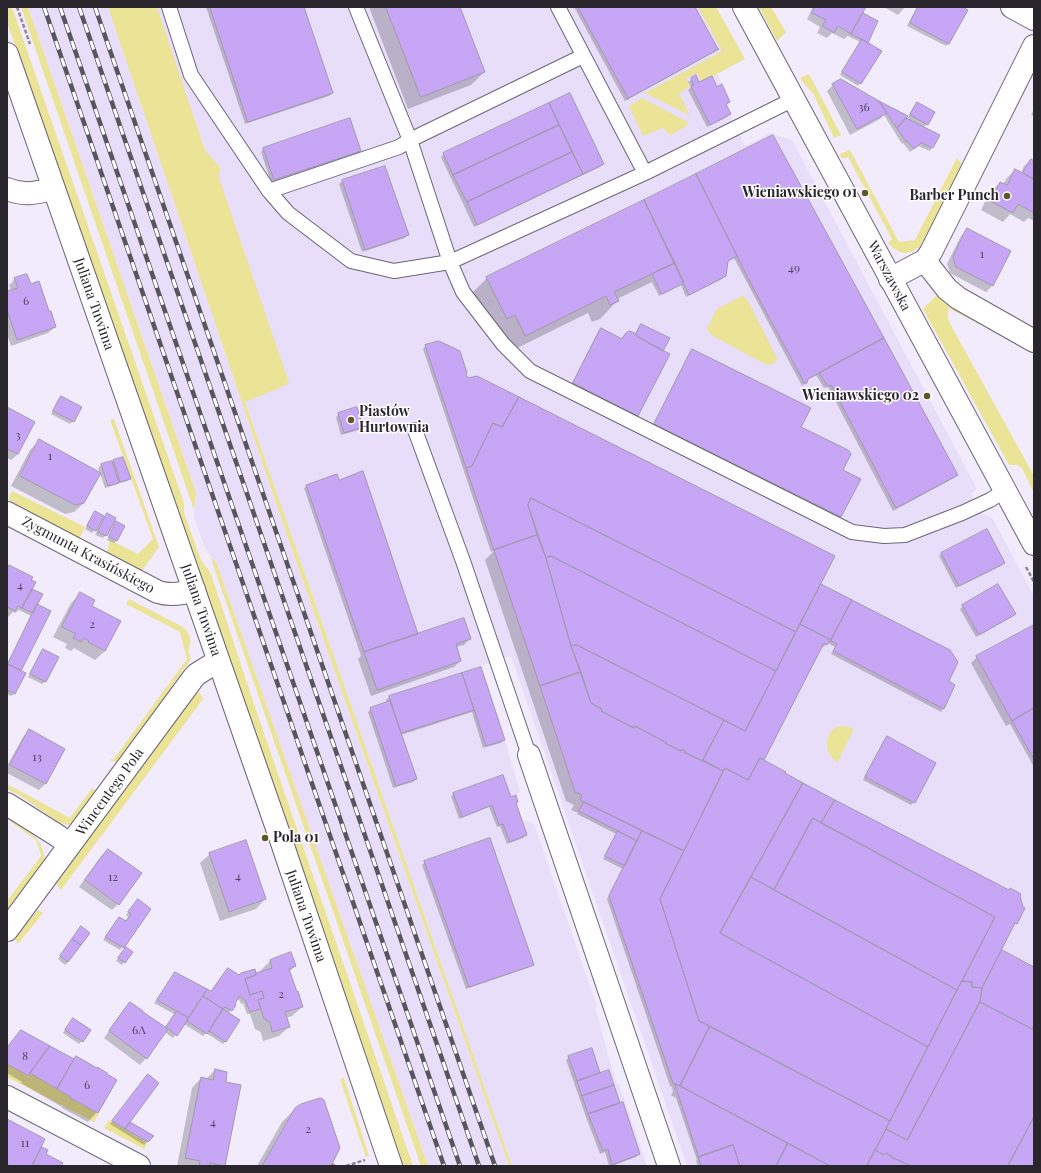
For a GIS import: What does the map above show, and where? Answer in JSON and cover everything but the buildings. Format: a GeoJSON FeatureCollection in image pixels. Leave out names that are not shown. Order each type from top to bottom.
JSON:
{"type":"FeatureCollection","features":[{"type":"Feature","properties":{"kind":"street","name":"Warszawska"},"geometry":{"type":"LineString","coordinates":[[744,7],[1034,544]]}},
{"type":"Feature","properties":{"kind":"street"},"geometry":{"type":"LineString","coordinates":[[1012,7],[1034,19]]}},
{"type":"Feature","properties":{"kind":"street"},"geometry":{"type":"LineString","coordinates":[[890,279],[925,261],[931,252],[1034,46]]}},
{"type":"Feature","properties":{"kind":"street","name":"Juliana Tuwima"},"geometry":{"type":"LineString","coordinates":[[7,54],[194,590],[391,1166]]}},
{"type":"Feature","properties":{"kind":"street"},"geometry":{"type":"LineString","coordinates":[[7,189],[24,194],[53,189]]}},
{"type":"Feature","properties":{"kind":"street"},"geometry":{"type":"LineString","coordinates":[[925,261],[947,289],[954,295],[1034,341]]}},
{"type":"Feature","properties":{"kind":"street","name":"Zygmunta Krasińskiego"},"geometry":{"type":"LineString","coordinates":[[7,513],[158,592],[177,594],[194,590]]}},
{"type":"Feature","properties":{"kind":"street","name":"Wincentego Pola"},"geometry":{"type":"LineString","coordinates":[[7,930],[194,677],[218,661]]}},
{"type":"Feature","properties":{"kind":"street"},"geometry":{"type":"LineString","coordinates":[[529,755],[669,1166]]}},
{"type":"Feature","properties":{"kind":"street"},"geometry":{"type":"LineString","coordinates":[[7,804],[70,845]]}},
{"type":"Feature","properties":{"kind":"street"},"geometry":{"type":"LineString","coordinates":[[7,1097],[139,1166]]}},
{"type":"Feature","properties":{"kind":"lane"},"geometry":{"type":"LineString","coordinates":[[169,7],[191,75],[269,191],[288,213],[351,261],[394,271],[450,262],[645,172],[794,99]]}},
{"type":"Feature","properties":{"kind":"lane"},"geometry":{"type":"LineString","coordinates":[[356,7],[410,140],[450,262],[463,292],[503,344],[530,371],[852,532],[884,536],[905,535],[962,513],[1005,491]]}},
{"type":"Feature","properties":{"kind":"lane"},"geometry":{"type":"LineString","coordinates":[[558,7],[645,172]]}},
{"type":"Feature","properties":{"kind":"lane"},"geometry":{"type":"LineString","coordinates":[[269,191],[400,147],[410,140],[583,56]]}},
{"type":"Feature","properties":{"kind":"lane"},"geometry":{"type":"LineString","coordinates":[[415,430],[465,568],[529,755]]}},
{"type":"Feature","properties":{"kind":"path"},"geometry":{"type":"LineString","coordinates":[[346,1166],[367,1159]]}},
{"type":"Feature","properties":{"kind":"shaded area"},"geometry":{"type":"Polygon","coordinates":[[[7,7],[12,7],[184,503],[184,513],[201,560],[211,574],[255,707],[413,1166],[402,1166],[242,696],[7,22],[7,7]]]}},
{"type":"Feature","properties":{"kind":"shaded area"},"geometry":{"type":"Polygon","coordinates":[[[21,7],[28,7],[196,493],[194,510],[21,7]]]}},
{"type":"Feature","properties":{"kind":"shaded area"},"geometry":{"type":"Polygon","coordinates":[[[28,7],[108,7],[290,544],[509,1166],[428,1166],[217,564],[205,548],[194,517],[196,493],[28,7]]]}},
{"type":"Feature","properties":{"kind":"shaded area"},"geometry":{"type":"Polygon","coordinates":[[[108,7],[157,7],[205,150],[221,169],[218,175],[289,383],[245,402],[512,1166],[509,1166],[290,544],[108,7]]]}},
{"type":"Feature","properties":{"kind":"shaded area"},"geometry":{"type":"Polygon","coordinates":[[[157,7],[716,7],[745,59],[717,74],[730,102],[726,104],[731,114],[730,115],[745,146],[770,133],[792,140],[977,489],[971,494],[982,513],[993,519],[1034,596],[1034,1166],[687,1166],[511,656],[481,667],[520,792],[516,795],[517,803],[522,820],[534,824],[597,1006],[596,1011],[612,1069],[617,1084],[619,1084],[647,1166],[512,1166],[245,402],[205,150],[157,7]]]}},
{"type":"Feature","properties":{"kind":"shaded area"},"geometry":{"type":"Polygon","coordinates":[[[698,7],[716,7],[745,59],[701,81],[697,73],[686,78],[690,87],[679,93],[689,115],[645,93],[722,51],[698,7]]]}},
{"type":"Feature","properties":{"kind":"shaded area"},"geometry":{"type":"Polygon","coordinates":[[[759,7],[771,7],[786,32],[777,41],[759,7]]]}},
{"type":"Feature","properties":{"kind":"shaded area"},"geometry":{"type":"Polygon","coordinates":[[[809,74],[841,135],[834,138],[813,93],[800,78],[809,74]]]}},
{"type":"Feature","properties":{"kind":"shaded area"},"geometry":{"type":"Polygon","coordinates":[[[642,98],[688,122],[687,126],[670,135],[663,128],[643,136],[629,106],[642,98]]]}},
{"type":"Feature","properties":{"kind":"shaded area"},"geometry":{"type":"Polygon","coordinates":[[[850,150],[899,242],[915,240],[957,158],[962,164],[922,244],[918,248],[909,253],[905,253],[896,250],[888,243],[892,239],[848,157],[842,159],[840,154],[850,150]]]}},
{"type":"Feature","properties":{"kind":"shaded area"},"geometry":{"type":"Polygon","coordinates":[[[939,293],[1034,348],[1034,352],[948,308],[948,320],[1034,476],[1034,493],[1022,468],[1017,465],[1009,465],[923,309],[939,293]]]}},
{"type":"Feature","properties":{"kind":"shaded area"},"geometry":{"type":"Polygon","coordinates":[[[742,296],[747,299],[777,358],[773,364],[767,365],[713,336],[707,330],[717,309],[742,296]]]}},
{"type":"Feature","properties":{"kind":"shaded area"},"geometry":{"type":"Polygon","coordinates":[[[114,419],[159,547],[141,572],[106,554],[110,540],[138,554],[153,539],[110,420],[114,419]]]}},
{"type":"Feature","properties":{"kind":"shaded area"},"geometry":{"type":"Polygon","coordinates":[[[12,491],[85,527],[79,539],[10,503],[9,496],[12,491]]]}},
{"type":"Feature","properties":{"kind":"shaded area"},"geometry":{"type":"Polygon","coordinates":[[[210,556],[217,564],[428,1166],[421,1166],[210,556]]]}},
{"type":"Feature","properties":{"kind":"shaded area"},"geometry":{"type":"Polygon","coordinates":[[[129,599],[183,627],[190,638],[190,647],[188,650],[191,659],[118,763],[110,760],[113,760],[187,659],[180,632],[126,604],[129,599]]]}},
{"type":"Feature","properties":{"kind":"shaded area"},"geometry":{"type":"Polygon","coordinates":[[[199,692],[203,699],[61,890],[55,882],[192,698],[199,692]]]}},
{"type":"Feature","properties":{"kind":"shaded area"},"geometry":{"type":"Polygon","coordinates":[[[841,726],[854,729],[837,763],[828,752],[827,741],[832,730],[841,726]]]}},
{"type":"Feature","properties":{"kind":"shaded area"},"geometry":{"type":"Polygon","coordinates":[[[7,784],[70,818],[92,788],[96,792],[74,822],[68,825],[60,823],[19,795],[7,789],[7,784]]]}},
{"type":"Feature","properties":{"kind":"shaded area"},"geometry":{"type":"Polygon","coordinates":[[[7,819],[23,827],[38,840],[45,858],[7,913],[7,901],[41,856],[36,840],[7,819]]]}},
{"type":"Feature","properties":{"kind":"shaded area"},"geometry":{"type":"Polygon","coordinates":[[[38,910],[43,913],[18,944],[14,937],[38,910]]]}},
{"type":"Feature","properties":{"kind":"shaded area"},"geometry":{"type":"Polygon","coordinates":[[[7,1064],[29,1077],[31,1074],[70,1097],[69,1098],[99,1113],[94,1122],[7,1077],[7,1064]]]}},
{"type":"Feature","properties":{"kind":"shaded area"},"geometry":{"type":"Polygon","coordinates":[[[344,1078],[369,1156],[366,1157],[340,1079],[344,1078]]]}},
{"type":"Feature","properties":{"kind":"shaded area"},"geometry":{"type":"Polygon","coordinates":[[[109,1120],[147,1143],[144,1149],[104,1128],[109,1120]]]}},
{"type":"Feature","properties":{"kind":"railway"},"geometry":{"type":"LineString","coordinates":[[44,7],[444,1166]]}},
{"type":"Feature","properties":{"kind":"railway"},"geometry":{"type":"LineString","coordinates":[[60,7],[460,1166]]}},
{"type":"Feature","properties":{"kind":"railway"},"geometry":{"type":"LineString","coordinates":[[79,7],[479,1166]]}},
{"type":"Feature","properties":{"kind":"railway"},"geometry":{"type":"LineString","coordinates":[[95,7],[495,1166]]}},
{"type":"Feature","properties":{"kind":"place","name":"Wieniawskiego 01"},"geometry":{"type":"Point","coordinates":[865,193]}},
{"type":"Feature","properties":{"kind":"place","name":"Barber Punch"},"geometry":{"type":"Point","coordinates":[1007,196]}},
{"type":"Feature","properties":{"kind":"place","name":"Wieniawskiego 02"},"geometry":{"type":"Point","coordinates":[927,396]}},
{"type":"Feature","properties":{"kind":"place","name":"Piastów Hurtownia"},"geometry":{"type":"Point","coordinates":[351,420]}},
{"type":"Feature","properties":{"kind":"place","name":"Pola 01"},"geometry":{"type":"Point","coordinates":[265,838]}}]}
